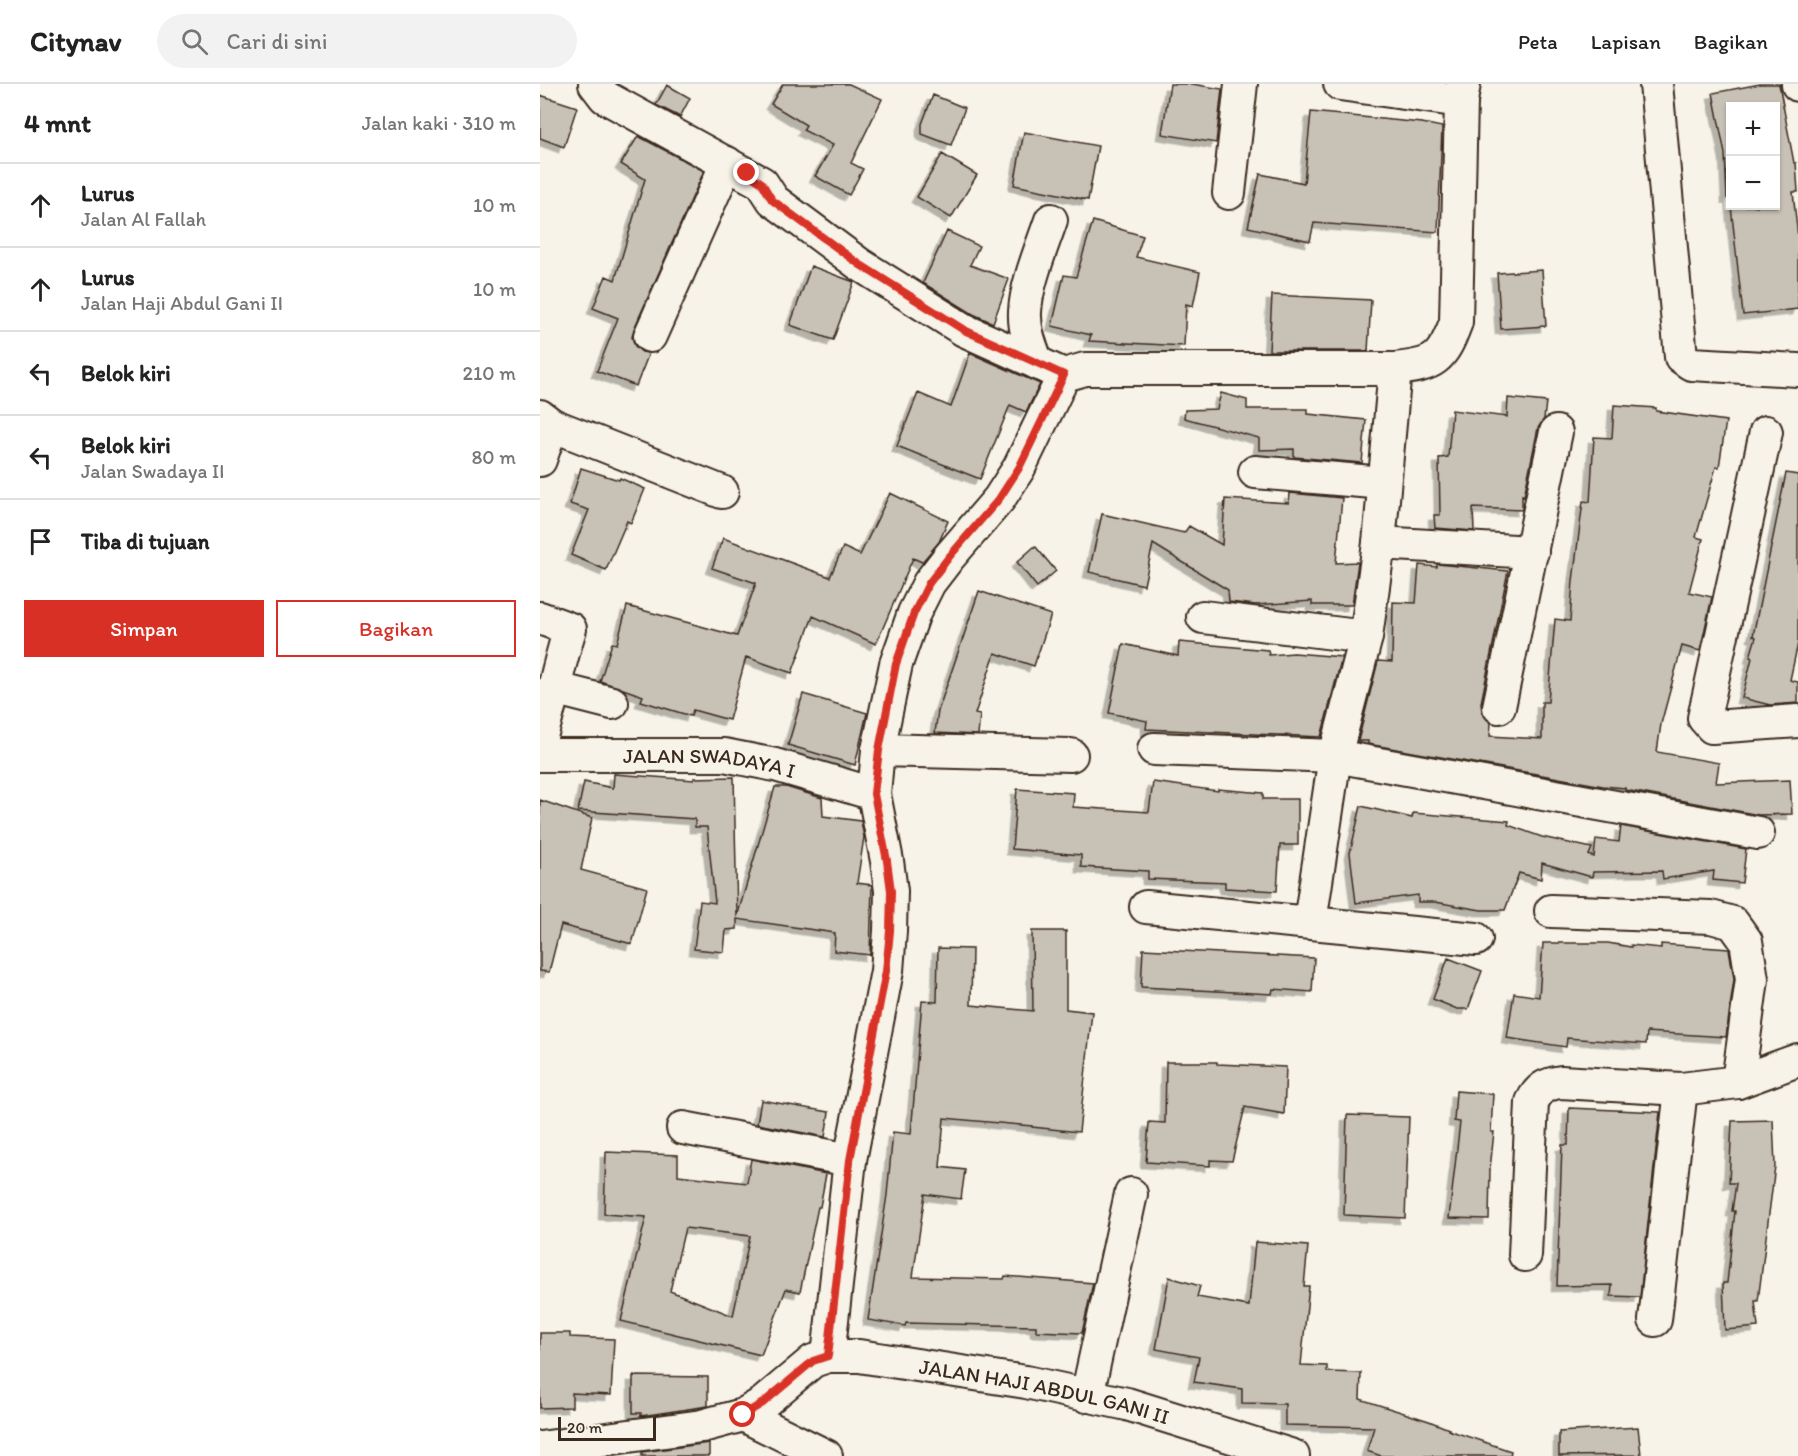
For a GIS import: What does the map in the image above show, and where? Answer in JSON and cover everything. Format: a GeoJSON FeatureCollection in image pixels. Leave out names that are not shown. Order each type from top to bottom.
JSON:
{"type":"FeatureCollection","features":[{"type":"Feature","properties":{"kind":"street"},"geometry":{"type":"LineString","coordinates":[[595,84],[605,97],[762,183],[772,200],[859,264],[964,330],[1050,369],[1395,369],[1414,367],[1434,360],[1442,354],[1449,343],[1456,322],[1462,92],[1340,84]]}},
{"type":"Feature","properties":{"kind":"street"},"geometry":{"type":"LineString","coordinates":[[1229,193],[1241,84]]}},
{"type":"Feature","properties":{"kind":"street"},"geometry":{"type":"LineString","coordinates":[[1656,84],[1681,357],[1691,364],[1798,370]]}},
{"type":"Feature","properties":{"kind":"street"},"geometry":{"type":"LineString","coordinates":[[650,336],[727,164]]}},
{"type":"Feature","properties":{"kind":"street"},"geometry":{"type":"LineString","coordinates":[[1050,369],[1028,338],[1025,313],[1037,260],[1051,220]]}},
{"type":"Feature","properties":{"kind":"street"},"geometry":{"type":"LineString","coordinates":[[828,1356],[850,1160],[886,971],[890,931],[891,891],[874,794],[879,750],[896,664],[914,613],[929,583],[1004,491],[1019,468],[1050,369]]}},
{"type":"Feature","properties":{"kind":"street"},"geometry":{"type":"LineString","coordinates":[[1310,922],[1335,756],[1366,637],[1379,543],[1395,369]]}},
{"type":"Feature","properties":{"kind":"street"},"geometry":{"type":"LineString","coordinates":[[540,460],[546,421],[722,492]]}},
{"type":"Feature","properties":{"kind":"street"},"geometry":{"type":"LineString","coordinates":[[1499,707],[1556,432]]}},
{"type":"Feature","properties":{"kind":"street"},"geometry":{"type":"LineString","coordinates":[[1766,432],[1704,718],[1712,727],[1798,721]]}},
{"type":"Feature","properties":{"kind":"street"},"geometry":{"type":"LineString","coordinates":[[1255,472],[1384,483]]}},
{"type":"Feature","properties":{"kind":"street"},"geometry":{"type":"LineString","coordinates":[[1379,543],[1532,552]]}},
{"type":"Feature","properties":{"kind":"street"},"geometry":{"type":"LineString","coordinates":[[1203,617],[1366,637]]}},
{"type":"Feature","properties":{"kind":"street"},"geometry":{"type":"LineString","coordinates":[[540,618],[570,629],[553,688],[552,703],[540,739]]}},
{"type":"Feature","properties":{"kind":"street"},"geometry":{"type":"LineString","coordinates":[[553,688],[612,703]]}},
{"type":"Feature","properties":{"kind":"street"},"geometry":{"type":"LineString","coordinates":[[1154,749],[1335,756],[1758,833]]}},
{"type":"Feature","properties":{"kind":"street"},"geometry":{"type":"LineString","coordinates":[[879,750],[1071,754]]}},
{"type":"Feature","properties":{"kind":"street","name":"JALAN SWADAYA I"},"geometry":{"type":"LineString","coordinates":[[540,755],[724,755],[775,765],[874,794]]}},
{"type":"Feature","properties":{"kind":"street"},"geometry":{"type":"LineString","coordinates":[[1146,907],[1476,939]]}},
{"type":"Feature","properties":{"kind":"street"},"geometry":{"type":"LineString","coordinates":[[1551,911],[1711,917],[1733,923],[1746,941],[1752,980],[1738,1082]]}},
{"type":"Feature","properties":{"kind":"street"},"geometry":{"type":"LineString","coordinates":[[1525,1255],[1532,1102],[1544,1085],[1562,1082],[1681,1089],[1738,1082],[1798,1060]]}},
{"type":"Feature","properties":{"kind":"street"},"geometry":{"type":"LineString","coordinates":[[1655,1320],[1681,1089]]}},
{"type":"Feature","properties":{"kind":"street"},"geometry":{"type":"LineString","coordinates":[[683,1128],[850,1160]]}},
{"type":"Feature","properties":{"kind":"street"},"geometry":{"type":"LineString","coordinates":[[1087,1396],[1131,1194]]}},
{"type":"Feature","properties":{"kind":"street","name":"JALAN HAJI ABDUL GANI II"},"geometry":{"type":"LineString","coordinates":[[753,1409],[813,1361],[828,1356],[859,1356],[993,1376],[1127,1404],[1293,1456]]}},
{"type":"Feature","properties":{"kind":"street"},"geometry":{"type":"LineString","coordinates":[[553,1449],[702,1426],[753,1409],[826,1456]]}},
{"type":"Feature","properties":{"kind":"building"},"geometry":{"type":"Polygon","coordinates":[[[783,84],[849,84],[882,99],[851,163],[863,169],[849,195],[815,176],[833,145],[803,130],[806,125],[771,104],[783,84]]]}},
{"type":"Feature","properties":{"kind":"building"},"geometry":{"type":"Polygon","coordinates":[[[1170,84],[1192,84],[1222,89],[1216,143],[1162,134],[1170,84]]]}},
{"type":"Feature","properties":{"kind":"building"},"geometry":{"type":"Polygon","coordinates":[[[1760,84],[1779,84],[1794,163],[1796,163],[1798,192],[1793,192],[1798,238],[1798,309],[1743,315],[1731,210],[1780,210],[1780,102],[1726,102],[1726,176],[1725,154],[1713,93],[1760,84]]]}},
{"type":"Feature","properties":{"kind":"building"},"geometry":{"type":"Polygon","coordinates":[[[667,85],[690,98],[680,117],[656,105],[667,85]]]}},
{"type":"Feature","properties":{"kind":"building"},"geometry":{"type":"Polygon","coordinates":[[[540,95],[577,107],[564,147],[540,138],[540,95]]]}},
{"type":"Feature","properties":{"kind":"building"},"geometry":{"type":"Polygon","coordinates":[[[933,95],[965,108],[951,145],[922,134],[922,124],[933,95]]]}},
{"type":"Feature","properties":{"kind":"building"},"geometry":{"type":"Polygon","coordinates":[[[1311,112],[1442,127],[1438,232],[1314,223],[1310,241],[1248,227],[1260,174],[1304,183],[1311,112]]]}},
{"type":"Feature","properties":{"kind":"building"},"geometry":{"type":"Polygon","coordinates":[[[1024,132],[1098,146],[1088,200],[1014,185],[1024,132]]]}},
{"type":"Feature","properties":{"kind":"building"},"geometry":{"type":"Polygon","coordinates":[[[638,136],[704,171],[634,329],[632,337],[635,346],[642,352],[649,353],[636,386],[597,371],[618,318],[593,308],[606,276],[615,280],[645,179],[621,164],[638,136]]]}},
{"type":"Feature","properties":{"kind":"building"},"geometry":{"type":"Polygon","coordinates":[[[942,154],[977,175],[951,218],[917,197],[942,154]]]}},
{"type":"Feature","properties":{"kind":"building"},"geometry":{"type":"Polygon","coordinates":[[[1093,221],[1143,236],[1136,257],[1200,272],[1193,306],[1186,304],[1184,346],[1089,341],[1091,335],[1052,326],[1064,275],[1076,277],[1093,221]]]}},
{"type":"Feature","properties":{"kind":"building"},"geometry":{"type":"Polygon","coordinates":[[[947,231],[979,246],[970,265],[1009,279],[993,323],[973,314],[923,283],[947,231]]]}},
{"type":"Feature","properties":{"kind":"building"},"geometry":{"type":"Polygon","coordinates":[[[811,266],[854,282],[833,340],[790,325],[811,266]]]}},
{"type":"Feature","properties":{"kind":"building"},"geometry":{"type":"Polygon","coordinates":[[[1542,270],[1546,326],[1501,329],[1497,273],[1542,270]]]}},
{"type":"Feature","properties":{"kind":"building"},"geometry":{"type":"Polygon","coordinates":[[[1272,295],[1371,300],[1368,351],[1269,351],[1272,295]]]}},
{"type":"Feature","properties":{"kind":"building"},"geometry":{"type":"Polygon","coordinates":[[[970,353],[1040,384],[1026,412],[1010,405],[980,479],[897,446],[918,393],[951,407],[970,353]]]}},
{"type":"Feature","properties":{"kind":"building"},"geometry":{"type":"Polygon","coordinates":[[[1221,393],[1247,400],[1247,409],[1308,409],[1308,414],[1366,420],[1362,463],[1294,457],[1294,449],[1259,450],[1259,438],[1184,418],[1185,410],[1217,409],[1221,393]]]}},
{"type":"Feature","properties":{"kind":"building"},"geometry":{"type":"Polygon","coordinates":[[[1508,398],[1546,402],[1544,419],[1538,428],[1524,496],[1522,495],[1522,510],[1473,508],[1474,531],[1435,528],[1434,515],[1440,515],[1439,458],[1448,457],[1452,410],[1507,417],[1508,398]]]}},
{"type":"Feature","properties":{"kind":"building"},"geometry":{"type":"Polygon","coordinates":[[[1614,405],[1656,408],[1656,411],[1726,421],[1719,467],[1716,467],[1696,537],[1703,539],[1689,592],[1712,597],[1700,651],[1682,646],[1661,724],[1657,752],[1719,763],[1716,783],[1790,780],[1792,814],[1759,815],[1625,790],[1625,788],[1603,786],[1368,744],[1368,741],[1358,741],[1378,661],[1392,662],[1393,602],[1416,603],[1419,565],[1437,567],[1437,564],[1508,571],[1481,703],[1482,712],[1491,722],[1490,736],[1542,739],[1542,702],[1548,702],[1555,619],[1570,621],[1583,501],[1590,502],[1594,437],[1612,438],[1614,405]]]}},
{"type":"Feature","properties":{"kind":"building"},"geometry":{"type":"Polygon","coordinates":[[[581,468],[619,480],[620,478],[645,489],[631,523],[627,521],[606,570],[571,555],[589,510],[570,504],[581,468]]]}},
{"type":"Feature","properties":{"kind":"building"},"geometry":{"type":"Polygon","coordinates":[[[1786,473],[1798,475],[1798,643],[1790,680],[1798,682],[1798,703],[1770,705],[1742,698],[1752,658],[1750,657],[1756,637],[1753,636],[1786,473]]]}},
{"type":"Feature","properties":{"kind":"building"},"geometry":{"type":"Polygon","coordinates":[[[890,493],[948,521],[939,542],[922,562],[913,558],[876,644],[813,616],[792,673],[746,657],[729,720],[693,710],[691,716],[641,701],[643,696],[600,681],[612,643],[617,644],[627,606],[737,636],[756,583],[712,568],[723,538],[830,577],[843,547],[860,555],[890,493]]]}},
{"type":"Feature","properties":{"kind":"building"},"geometry":{"type":"Polygon","coordinates":[[[1290,493],[1342,498],[1336,563],[1358,562],[1352,605],[1312,605],[1312,601],[1256,605],[1229,602],[1228,590],[1153,544],[1144,585],[1089,572],[1102,514],[1184,533],[1189,526],[1222,545],[1225,499],[1289,503],[1290,493]]]}},
{"type":"Feature","properties":{"kind":"building"},"geometry":{"type":"Polygon","coordinates":[[[1035,546],[1056,571],[1037,587],[1017,562],[1035,546]]]}},
{"type":"Feature","properties":{"kind":"building"},"geometry":{"type":"Polygon","coordinates":[[[979,591],[1051,615],[1034,666],[995,653],[975,714],[980,715],[978,735],[935,733],[938,711],[979,591]]]}},
{"type":"Feature","properties":{"kind":"building"},"geometry":{"type":"Polygon","coordinates":[[[1179,642],[1268,650],[1269,655],[1294,653],[1342,657],[1321,737],[1146,729],[1147,721],[1109,713],[1123,644],[1178,656],[1179,642]]]}},
{"type":"Feature","properties":{"kind":"building"},"geometry":{"type":"Polygon","coordinates":[[[803,694],[867,713],[855,765],[788,745],[803,694]]]}},
{"type":"Feature","properties":{"kind":"building"},"geometry":{"type":"Polygon","coordinates":[[[614,774],[694,780],[694,778],[734,777],[737,917],[775,787],[786,787],[822,798],[823,816],[861,821],[864,837],[857,883],[872,885],[870,955],[834,951],[835,933],[737,919],[737,929],[726,930],[724,952],[694,949],[700,901],[715,903],[707,827],[695,827],[695,819],[578,811],[584,782],[613,788],[614,774]]]}},
{"type":"Feature","properties":{"kind":"building"},"geometry":{"type":"Polygon","coordinates":[[[1153,782],[1218,791],[1218,789],[1263,793],[1263,799],[1298,799],[1298,845],[1280,845],[1277,891],[1225,888],[1225,882],[1148,879],[1148,871],[1081,867],[1081,855],[1012,849],[1017,789],[1074,793],[1073,807],[1149,812],[1153,782]]]}},
{"type":"Feature","properties":{"kind":"building"},"geometry":{"type":"Polygon","coordinates":[[[540,800],[592,818],[581,870],[647,888],[632,944],[561,925],[549,972],[540,971],[540,800]]]}},
{"type":"Feature","properties":{"kind":"building"},"geometry":{"type":"Polygon","coordinates":[[[1361,806],[1412,818],[1413,813],[1509,821],[1508,825],[1542,837],[1592,848],[1589,855],[1594,857],[1596,839],[1619,842],[1621,826],[1746,849],[1742,883],[1713,880],[1714,871],[1663,879],[1662,871],[1593,872],[1592,877],[1542,863],[1541,879],[1519,873],[1505,910],[1481,910],[1435,902],[1418,902],[1418,895],[1356,903],[1350,853],[1361,806]]]}},
{"type":"Feature","properties":{"kind":"building"},"geometry":{"type":"Polygon","coordinates":[[[1032,931],[1066,931],[1066,1009],[1092,1012],[1079,1132],[944,1118],[940,1167],[965,1170],[961,1199],[925,1194],[913,1277],[1004,1279],[1005,1276],[1093,1283],[1082,1333],[1036,1331],[1036,1326],[906,1323],[905,1326],[868,1320],[887,1195],[893,1132],[911,1134],[922,1001],[937,1002],[938,948],[972,949],[971,1005],[1033,1011],[1032,931]]]}},
{"type":"Feature","properties":{"kind":"building"},"geometry":{"type":"Polygon","coordinates":[[[1543,943],[1608,943],[1631,947],[1631,945],[1661,948],[1661,944],[1729,949],[1734,979],[1726,1037],[1647,1032],[1646,1044],[1567,1038],[1566,1047],[1507,1038],[1514,993],[1539,997],[1543,943]]]}},
{"type":"Feature","properties":{"kind":"building"},"geometry":{"type":"Polygon","coordinates":[[[1143,949],[1314,958],[1312,992],[1273,989],[1272,994],[1141,987],[1143,949]]]}},
{"type":"Feature","properties":{"kind":"building"},"geometry":{"type":"Polygon","coordinates":[[[1448,958],[1482,971],[1468,1009],[1457,1009],[1433,999],[1448,958]]]}},
{"type":"Feature","properties":{"kind":"building"},"geometry":{"type":"Polygon","coordinates":[[[1166,1062],[1217,1062],[1217,1064],[1286,1067],[1284,1114],[1245,1107],[1232,1161],[1210,1160],[1210,1166],[1146,1162],[1149,1122],[1165,1123],[1166,1062]]]}},
{"type":"Feature","properties":{"kind":"building"},"geometry":{"type":"Polygon","coordinates":[[[1456,1091],[1493,1094],[1491,1132],[1494,1132],[1490,1169],[1489,1219],[1449,1218],[1460,1122],[1454,1121],[1456,1091]]]}},
{"type":"Feature","properties":{"kind":"building"},"geometry":{"type":"Polygon","coordinates":[[[761,1100],[829,1112],[825,1137],[757,1124],[761,1100]]]}},
{"type":"Feature","properties":{"kind":"building"},"geometry":{"type":"Polygon","coordinates":[[[1569,1108],[1660,1112],[1640,1297],[1611,1296],[1612,1285],[1557,1286],[1562,1145],[1568,1145],[1569,1108]]]}},
{"type":"Feature","properties":{"kind":"building"},"geometry":{"type":"Polygon","coordinates":[[[1347,1115],[1409,1117],[1405,1218],[1344,1215],[1347,1115]]]}},
{"type":"Feature","properties":{"kind":"building"},"geometry":{"type":"Polygon","coordinates":[[[1773,1120],[1775,1166],[1758,1301],[1755,1301],[1758,1327],[1725,1330],[1723,1283],[1727,1283],[1736,1183],[1729,1183],[1732,1121],[1773,1120]]]}},
{"type":"Feature","properties":{"kind":"building"},"geometry":{"type":"Polygon","coordinates":[[[606,1152],[678,1155],[678,1175],[747,1183],[751,1159],[826,1174],[800,1292],[786,1289],[761,1355],[621,1321],[646,1217],[604,1214],[606,1152]],[[685,1228],[670,1291],[733,1316],[750,1236],[685,1228]]]}},
{"type":"Feature","properties":{"kind":"building"},"geometry":{"type":"Polygon","coordinates":[[[1255,1242],[1308,1246],[1304,1286],[1309,1286],[1301,1365],[1327,1366],[1327,1372],[1361,1373],[1360,1399],[1511,1451],[1510,1456],[1381,1456],[1367,1451],[1374,1427],[1285,1425],[1285,1404],[1242,1403],[1242,1389],[1194,1382],[1199,1357],[1156,1349],[1169,1277],[1200,1286],[1197,1297],[1249,1306],[1255,1242]]]}},
{"type":"Feature","properties":{"kind":"building"},"geometry":{"type":"Polygon","coordinates":[[[540,1333],[570,1333],[570,1337],[614,1339],[611,1395],[572,1393],[572,1407],[540,1408],[540,1333]]]}},
{"type":"Feature","properties":{"kind":"building"},"geometry":{"type":"Polygon","coordinates":[[[633,1376],[708,1377],[708,1406],[641,1416],[641,1413],[633,1413],[633,1376]]]}},
{"type":"Feature","properties":{"kind":"building"},"geometry":{"type":"Polygon","coordinates":[[[1638,1427],[1641,1455],[1559,1456],[1559,1432],[1638,1427]]]}},
{"type":"Feature","properties":{"kind":"building"},"geometry":{"type":"Polygon","coordinates":[[[709,1443],[709,1456],[642,1456],[642,1452],[709,1443]]]}},
{"type":"Feature","properties":{"kind":"route"},"geometry":{"type":"LineString","coordinates":[[743,1415],[763,1403],[813,1361],[828,1356],[850,1160],[886,971],[890,931],[891,891],[874,794],[879,750],[896,664],[914,613],[929,583],[999,499],[1019,468],[1064,375],[964,330],[859,264],[772,200],[762,183],[747,173]]}}]}
